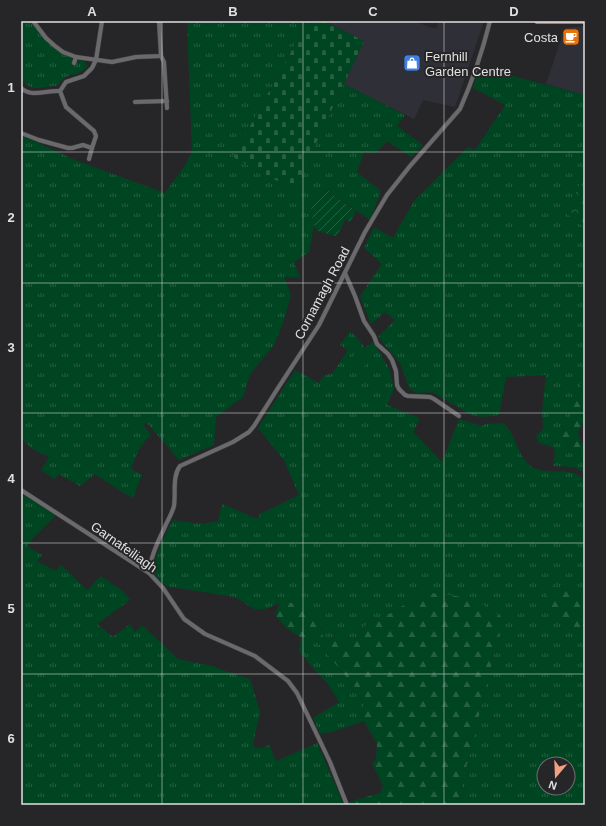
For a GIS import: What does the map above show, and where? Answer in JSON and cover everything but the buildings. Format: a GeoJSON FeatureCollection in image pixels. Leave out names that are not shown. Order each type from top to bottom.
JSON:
{"type":"FeatureCollection","features":[{"type":"Feature","properties":{"kind":"main road"},"geometry":{"type":"LineString","coordinates":[[537,21],[585,21]]}},
{"type":"Feature","properties":{"kind":"street"},"geometry":{"type":"LineString","coordinates":[[33,21],[55,46],[76,57],[112,62],[136,57],[161,56]]}},
{"type":"Feature","properties":{"kind":"street"},"geometry":{"type":"LineString","coordinates":[[60,91],[68,81],[81,78],[92,68],[96,60],[102,21]]}},
{"type":"Feature","properties":{"kind":"street"},"geometry":{"type":"LineString","coordinates":[[159,21],[161,56],[164,62],[167,108]]}},
{"type":"Feature","properties":{"kind":"street","name":"Cornamagh Road"},"geometry":{"type":"LineString","coordinates":[[149,573],[150,564],[174,505],[176,471],[180,466],[233,442],[254,426],[319,325],[365,232],[387,195],[410,166],[460,109],[475,70],[490,21]]}},
{"type":"Feature","properties":{"kind":"street"},"geometry":{"type":"LineString","coordinates":[[74,63],[76,57]]}},
{"type":"Feature","properties":{"kind":"street"},"geometry":{"type":"LineString","coordinates":[[21,88],[26,92],[33,93],[60,91]]}},
{"type":"Feature","properties":{"kind":"street"},"geometry":{"type":"LineString","coordinates":[[60,91],[66,107],[94,131],[96,136],[89,159]]}},
{"type":"Feature","properties":{"kind":"street"},"geometry":{"type":"LineString","coordinates":[[135,102],[167,101]]}},
{"type":"Feature","properties":{"kind":"street"},"geometry":{"type":"LineString","coordinates":[[21,133],[68,148],[83,145],[92,148]]}},
{"type":"Feature","properties":{"kind":"street"},"geometry":{"type":"LineString","coordinates":[[345,273],[364,321],[374,336],[377,344],[392,360],[396,371],[397,385],[399,389],[408,396],[430,397],[459,416]]}},
{"type":"Feature","properties":{"kind":"street","name":"Garnafeiliagh"},"geometry":{"type":"LineString","coordinates":[[21,490],[149,573],[163,588],[184,619],[205,634],[256,656],[288,681],[297,693],[330,762],[347,805]]}},
{"type":"Feature","properties":{"kind":"shaded area","name":"Fernhill Garden Centre"},"geometry":{"type":"Polygon","coordinates":[[[325,21],[413,21],[436,29],[439,21],[484,21],[455,107],[423,100],[414,119],[344,84],[364,41],[325,21]]]}},
{"type":"Feature","properties":{"kind":"shaded area"},"geometry":{"type":"Polygon","coordinates":[[[585,26],[585,95],[546,84],[565,28],[585,26]]]}},
{"type":"Feature","properties":{"kind":"green space"},"geometry":{"type":"Polygon","coordinates":[[[21,21],[30,21],[51,45],[72,58],[72,63],[76,64],[79,60],[85,61],[85,64],[88,65],[79,73],[66,77],[57,86],[33,88],[29,86],[21,78],[21,21]]]}},
{"type":"Feature","properties":{"kind":"green space"},"geometry":{"type":"Polygon","coordinates":[[[187,21],[308,21],[233,157],[294,190],[344,84],[405,115],[397,126],[423,145],[411,157],[387,141],[376,153],[364,152],[357,172],[381,191],[370,220],[327,190],[311,205],[314,226],[309,252],[294,262],[300,278],[284,277],[291,295],[282,326],[274,345],[250,374],[243,397],[216,417],[214,445],[179,460],[148,424],[142,423],[151,435],[136,455],[131,469],[142,475],[133,498],[95,474],[80,486],[59,474],[54,479],[41,470],[49,457],[30,447],[21,437],[21,135],[75,160],[165,193],[192,153],[187,21]]]}},
{"type":"Feature","properties":{"kind":"green space"},"geometry":{"type":"Polygon","coordinates":[[[308,21],[324,21],[364,41],[294,190],[233,157],[308,21]]]}},
{"type":"Feature","properties":{"kind":"green space"},"geometry":{"type":"Polygon","coordinates":[[[479,67],[585,95],[585,171],[567,214],[585,227],[585,383],[580,384],[570,402],[570,420],[560,435],[585,457],[585,473],[574,467],[553,466],[555,452],[553,447],[539,443],[536,436],[543,429],[542,411],[546,375],[506,377],[499,415],[483,417],[471,415],[432,392],[416,393],[409,388],[400,363],[378,337],[395,320],[385,312],[371,324],[360,296],[382,264],[364,248],[374,227],[393,238],[414,201],[468,147],[475,150],[505,105],[473,88],[479,67]]]}},
{"type":"Feature","properties":{"kind":"green space"},"geometry":{"type":"Polygon","coordinates":[[[585,171],[585,227],[567,214],[585,171]]]}},
{"type":"Feature","properties":{"kind":"green space"},"geometry":{"type":"Polygon","coordinates":[[[327,190],[356,211],[350,222],[345,219],[338,234],[335,236],[318,231],[313,220],[311,205],[327,190]]]}},
{"type":"Feature","properties":{"kind":"green space"},"geometry":{"type":"Polygon","coordinates":[[[350,331],[365,348],[373,342],[389,368],[394,389],[387,405],[420,418],[413,432],[442,462],[459,419],[482,426],[485,424],[503,423],[510,432],[523,458],[532,467],[543,470],[574,473],[585,479],[585,596],[551,586],[581,632],[585,617],[585,805],[457,805],[503,618],[423,592],[395,611],[367,624],[356,637],[343,640],[323,637],[317,613],[280,603],[265,609],[254,609],[235,597],[165,586],[155,575],[152,568],[162,541],[173,520],[202,524],[218,521],[222,504],[258,519],[260,514],[299,495],[284,460],[258,428],[295,370],[319,383],[324,375],[332,374],[348,350],[340,345],[350,331]]]}},
{"type":"Feature","properties":{"kind":"green space"},"geometry":{"type":"Polygon","coordinates":[[[359,348],[371,357],[359,374],[347,365],[359,348]]]}},
{"type":"Feature","properties":{"kind":"green space"},"geometry":{"type":"Polygon","coordinates":[[[585,383],[585,420],[578,432],[581,442],[585,445],[585,457],[560,435],[570,420],[570,402],[580,384],[585,383]]]}},
{"type":"Feature","properties":{"kind":"green space"},"geometry":{"type":"Polygon","coordinates":[[[21,492],[57,514],[27,546],[42,555],[37,561],[56,571],[61,565],[87,590],[101,576],[123,591],[130,600],[97,624],[113,637],[130,624],[135,632],[142,625],[178,659],[213,666],[250,679],[260,712],[253,744],[255,748],[262,748],[269,745],[276,761],[317,743],[344,805],[21,805],[21,492]]]}},
{"type":"Feature","properties":{"kind":"green space"},"geometry":{"type":"Polygon","coordinates":[[[551,586],[585,596],[585,617],[581,632],[541,608],[551,586]]]}},
{"type":"Feature","properties":{"kind":"green space"},"geometry":{"type":"Polygon","coordinates":[[[423,592],[457,596],[480,603],[503,618],[457,805],[350,805],[349,802],[380,793],[383,786],[372,763],[376,760],[377,744],[364,721],[363,704],[358,691],[314,638],[302,638],[286,628],[275,615],[280,603],[304,603],[317,613],[323,637],[343,640],[356,637],[367,624],[395,611],[423,592]]]}},
{"type":"Feature","properties":{"kind":"green space"},"geometry":{"type":"Polygon","coordinates":[[[301,638],[314,638],[358,691],[363,704],[364,721],[332,732],[320,734],[313,718],[339,702],[327,683],[299,651],[301,638]]]}},
{"type":"Feature","properties":{"kind":"place","name":"Costa"},"geometry":{"type":"Point","coordinates":[571,37]}},
{"type":"Feature","properties":{"kind":"place","name":"Fernhill Garden Centre"},"geometry":{"type":"Point","coordinates":[412,63]}}]}
